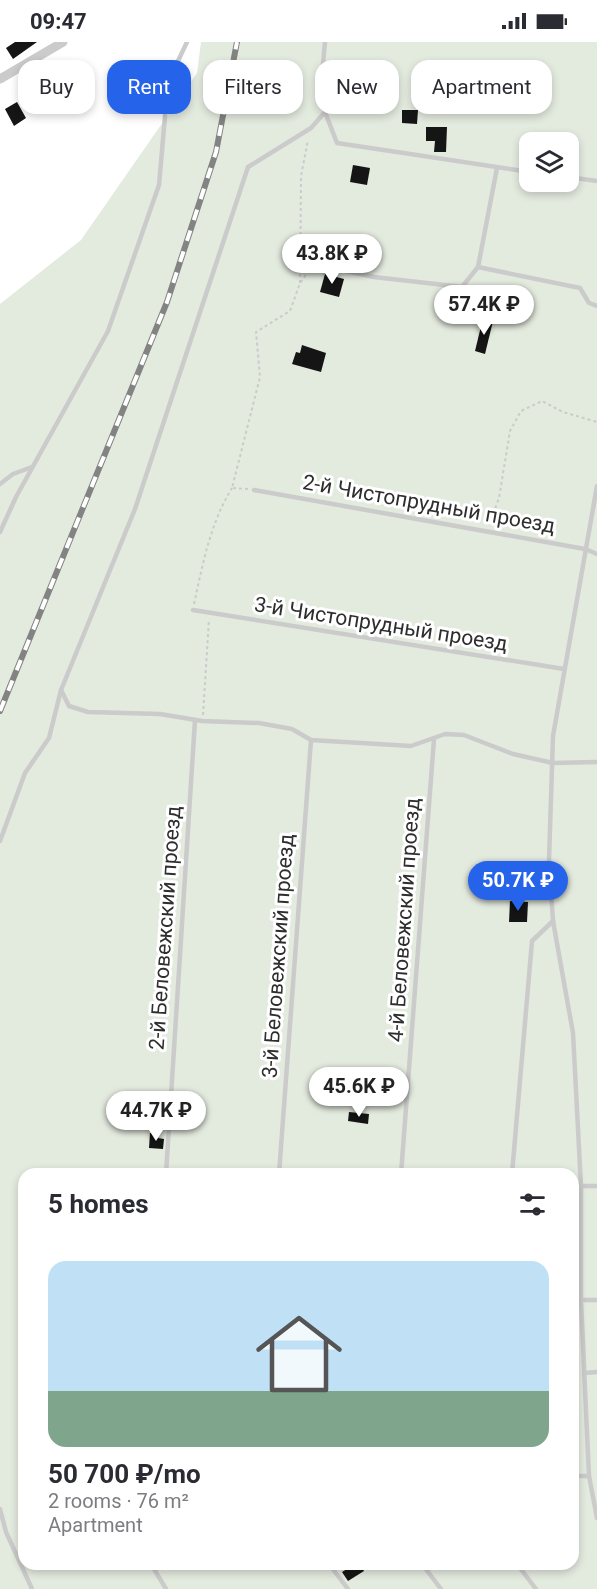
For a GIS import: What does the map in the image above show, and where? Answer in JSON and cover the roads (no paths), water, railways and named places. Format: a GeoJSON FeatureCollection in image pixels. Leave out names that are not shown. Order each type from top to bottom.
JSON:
{"type":"FeatureCollection","features":[{"type":"Feature","properties":{"kind":"street"},"geometry":{"type":"LineString","coordinates":[[0,79],[63,42]]}},
{"type":"Feature","properties":{"kind":"lane"},"geometry":{"type":"LineString","coordinates":[[0,532],[32,466],[108,331],[159,185],[168,82],[187,42]]}},
{"type":"Feature","properties":{"kind":"lane"},"geometry":{"type":"LineString","coordinates":[[323,60],[325,42]]}},
{"type":"Feature","properties":{"kind":"lane"},"geometry":{"type":"LineString","coordinates":[[0,841],[25,773],[49,738],[62,690],[135,509],[248,166],[311,128],[324,114]]}},
{"type":"Feature","properties":{"kind":"lane"},"geometry":{"type":"LineString","coordinates":[[327,114],[337,143],[519,171]]}},
{"type":"Feature","properties":{"kind":"lane"},"geometry":{"type":"LineString","coordinates":[[314,264],[374,278],[462,287],[478,267],[498,168]]}},
{"type":"Feature","properties":{"kind":"lane"},"geometry":{"type":"LineString","coordinates":[[579,179],[597,181]]}},
{"type":"Feature","properties":{"kind":"lane"},"geometry":{"type":"LineString","coordinates":[[478,267],[580,288],[589,303],[597,306]]}},
{"type":"Feature","properties":{"kind":"lane"},"geometry":{"type":"LineString","coordinates":[[0,484],[13,474],[32,466]]}},
{"type":"Feature","properties":{"kind":"lane"},"geometry":{"type":"LineString","coordinates":[[597,486],[553,736],[549,860],[553,921],[573,1033],[581,1186],[581,1300],[589,1476],[597,1518]]}},
{"type":"Feature","properties":{"kind":"lane","name":"2-й Чистопрудный проезд"},"geometry":{"type":"LineString","coordinates":[[254,490],[585,549],[597,554]]}},
{"type":"Feature","properties":{"kind":"lane","name":"3-й Чистопрудный проезд"},"geometry":{"type":"LineString","coordinates":[[193,610],[564,669]]}},
{"type":"Feature","properties":{"kind":"lane"},"geometry":{"type":"LineString","coordinates":[[62,690],[69,706],[88,712],[160,714],[202,721],[259,723],[292,729],[311,740],[411,746],[445,734],[464,735],[513,754],[553,763],[597,762]]}},
{"type":"Feature","properties":{"kind":"lane","name":"2-й Беловежский проезд"},"geometry":{"type":"LineString","coordinates":[[165,1168],[195,720]]}},
{"type":"Feature","properties":{"kind":"lane","name":"4-й Беловежский проезд"},"geometry":{"type":"LineString","coordinates":[[401,1168],[434,739]]}},
{"type":"Feature","properties":{"kind":"lane","name":"3-й Беловежский проезд"},"geometry":{"type":"LineString","coordinates":[[279,1168],[311,740]]}},
{"type":"Feature","properties":{"kind":"lane"},"geometry":{"type":"LineString","coordinates":[[513,1168],[532,941],[553,921]]}},
{"type":"Feature","properties":{"kind":"lane"},"geometry":{"type":"LineString","coordinates":[[581,1186],[597,1186]]}},
{"type":"Feature","properties":{"kind":"lane"},"geometry":{"type":"LineString","coordinates":[[581,1300],[597,1300]]}},
{"type":"Feature","properties":{"kind":"lane"},"geometry":{"type":"LineString","coordinates":[[584,1373],[597,1372]]}},
{"type":"Feature","properties":{"kind":"lane"},"geometry":{"type":"LineString","coordinates":[[579,1476],[589,1476]]}},
{"type":"Feature","properties":{"kind":"lane"},"geometry":{"type":"LineString","coordinates":[[0,1509],[6,1532],[18,1558]]}},
{"type":"Feature","properties":{"kind":"lane"},"geometry":{"type":"LineString","coordinates":[[23,1570],[32,1589]]}},
{"type":"Feature","properties":{"kind":"lane"},"geometry":{"type":"LineString","coordinates":[[155,1570],[166,1589]]}},
{"type":"Feature","properties":{"kind":"lane"},"geometry":{"type":"LineString","coordinates":[[333,1570],[348,1589]]}},
{"type":"Feature","properties":{"kind":"lane"},"geometry":{"type":"LineString","coordinates":[[427,1570],[441,1589]]}},
{"type":"Feature","properties":{"kind":"lane"},"geometry":{"type":"LineString","coordinates":[[522,1570],[536,1589]]}},
{"type":"Feature","properties":{"kind":"railway"},"geometry":{"type":"LineString","coordinates":[[0,711],[167,302],[216,152],[237,42]]}}]}
